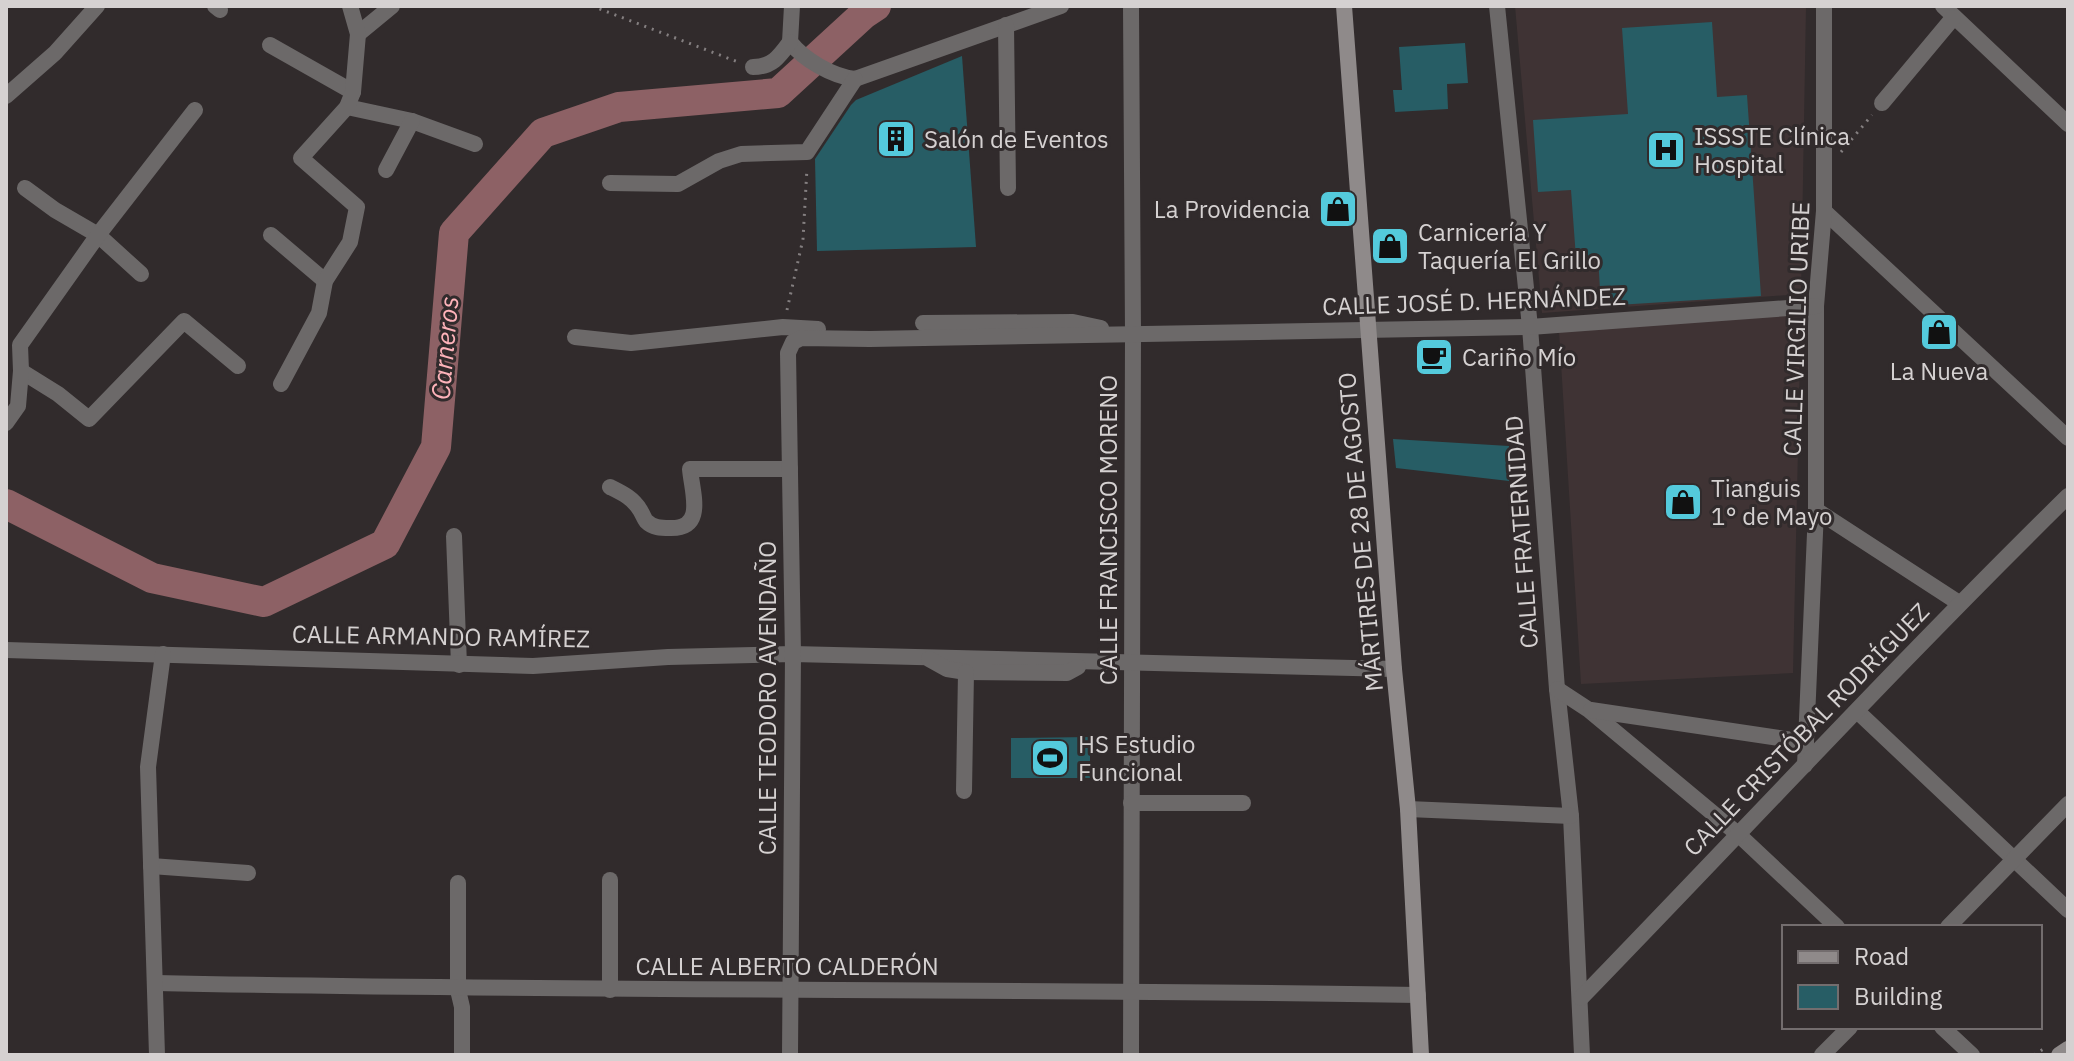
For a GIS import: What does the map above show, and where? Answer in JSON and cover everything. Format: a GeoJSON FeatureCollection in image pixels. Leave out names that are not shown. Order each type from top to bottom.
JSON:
{"type":"FeatureCollection","features":[{"type":"Feature","properties":{"kind":"main road","name":"MÁRTIRES DE 28 DE AGOSTO"},"geometry":{"type":"LineString","coordinates":[[1344,6],[1394,669],[1408,809],[1421,1055]]}},
{"type":"Feature","properties":{"kind":"main road"},"geometry":{"type":"LineString","coordinates":[[2059,1055],[2068,1049]]}},
{"type":"Feature","properties":{"kind":"street"},"geometry":{"type":"LineString","coordinates":[[6,96],[55,53],[97,6]]}},
{"type":"Feature","properties":{"kind":"street"},"geometry":{"type":"LineString","coordinates":[[281,384],[319,313],[325,281],[350,242],[357,207],[301,158],[350,99],[358,34],[350,6]]}},
{"type":"Feature","properties":{"kind":"street"},"geometry":{"type":"LineString","coordinates":[[358,34],[392,6]]}},
{"type":"Feature","properties":{"kind":"street"},"geometry":{"type":"LineString","coordinates":[[753,67],[764,67],[775,62],[793,46],[792,6]]}},
{"type":"Feature","properties":{"kind":"street"},"geometry":{"type":"LineString","coordinates":[[793,46],[835,74],[855,79],[1061,6]]}},
{"type":"Feature","properties":{"kind":"street","name":"CALLE FRANCISCO MORENO"},"geometry":{"type":"LineString","coordinates":[[1131,6],[1131,1055]]}},
{"type":"Feature","properties":{"kind":"street","name":"CALLE FRATERNIDAD"},"geometry":{"type":"LineString","coordinates":[[1497,6],[1530,327],[1557,689],[1571,816],[1582,1055]]}},
{"type":"Feature","properties":{"kind":"street","name":"CALLE VIRGILIO URIBE"},"geometry":{"type":"LineString","coordinates":[[1805,765],[1816,510],[1816,306],[1824,211],[1824,6]]}},
{"type":"Feature","properties":{"kind":"street"},"geometry":{"type":"LineString","coordinates":[[1882,103],[1948,12],[2068,124]]}},
{"type":"Feature","properties":{"kind":"street"},"geometry":{"type":"LineString","coordinates":[[1006,25],[1008,188]]}},
{"type":"Feature","properties":{"kind":"street"},"geometry":{"type":"LineString","coordinates":[[270,45],[350,99],[475,144]]}},
{"type":"Feature","properties":{"kind":"street"},"geometry":{"type":"LineString","coordinates":[[610,183],[678,184],[719,161],[741,154],[807,152],[855,79]]}},
{"type":"Feature","properties":{"kind":"street"},"geometry":{"type":"LineString","coordinates":[[6,423],[18,406],[20,345],[98,235],[195,110]]}},
{"type":"Feature","properties":{"kind":"street"},"geometry":{"type":"LineString","coordinates":[[386,170],[412,121]]}},
{"type":"Feature","properties":{"kind":"street"},"geometry":{"type":"LineString","coordinates":[[25,188],[98,235],[141,274]]}},
{"type":"Feature","properties":{"kind":"street"},"geometry":{"type":"LineString","coordinates":[[1824,211],[2068,438]]}},
{"type":"Feature","properties":{"kind":"street"},"geometry":{"type":"LineString","coordinates":[[271,235],[325,281]]}},
{"type":"Feature","properties":{"kind":"street","name":"CALLE JOSÉ D. HERNÁNDEZ"},"geometry":{"type":"LineString","coordinates":[[793,342],[801,338],[1530,327],[1816,306]]}},
{"type":"Feature","properties":{"kind":"street"},"geometry":{"type":"LineString","coordinates":[[21,371],[58,394],[89,419],[184,321],[238,366]]}},
{"type":"Feature","properties":{"kind":"street","name":"CALLE JOSÉ D. HERNÁNDEZ"},"geometry":{"type":"LineString","coordinates":[[923,323],[1073,322],[1133,334]]}},
{"type":"Feature","properties":{"kind":"street","name":"CALLE JOSÉ D. HERNÁNDEZ"},"geometry":{"type":"LineString","coordinates":[[575,337],[631,343],[783,327],[852,330],[870,339]]}},
{"type":"Feature","properties":{"kind":"street","name":"CALLE TEODORO AVENDAÑO"},"geometry":{"type":"LineString","coordinates":[[790,1055],[793,654],[788,353],[793,342]]}},
{"type":"Feature","properties":{"kind":"street"},"geometry":{"type":"LineString","coordinates":[[610,487],[626,495],[655,528],[683,528],[691,523],[694,513],[690,469],[790,469]]}},
{"type":"Feature","properties":{"kind":"street","name":"CALLE CRISTÓBAL RODRÍGUEZ"},"geometry":{"type":"LineString","coordinates":[[1581,998],[1959,603],[2068,496]]}},
{"type":"Feature","properties":{"kind":"street"},"geometry":{"type":"LineString","coordinates":[[1816,510],[1959,603]]}},
{"type":"Feature","properties":{"kind":"street"},"geometry":{"type":"LineString","coordinates":[[454,536],[459,665]]}},
{"type":"Feature","properties":{"kind":"street","name":"CALLE ARMANDO RAMÍREZ"},"geometry":{"type":"LineString","coordinates":[[6,650],[459,665],[533,666],[668,657],[793,654],[1394,669]]}},
{"type":"Feature","properties":{"kind":"street"},"geometry":{"type":"LineString","coordinates":[[157,1055],[148,767],[163,654]]}},
{"type":"Feature","properties":{"kind":"street","name":"CALLE ARMANDO RAMÍREZ"},"geometry":{"type":"LineString","coordinates":[[924,657],[947,669],[966,672],[1067,673],[1087,663]]}},
{"type":"Feature","properties":{"kind":"street"},"geometry":{"type":"LineString","coordinates":[[964,791],[966,672]]}},
{"type":"Feature","properties":{"kind":"street"},"geometry":{"type":"LineString","coordinates":[[1557,689],[1589,710],[1739,835],[1835,925]]}},
{"type":"Feature","properties":{"kind":"street"},"geometry":{"type":"LineString","coordinates":[[1589,710],[1806,742]]}},
{"type":"Feature","properties":{"kind":"street"},"geometry":{"type":"LineString","coordinates":[[1858,712],[2068,910]]}},
{"type":"Feature","properties":{"kind":"street"},"geometry":{"type":"LineString","coordinates":[[1131,803],[1243,803]]}},
{"type":"Feature","properties":{"kind":"street"},"geometry":{"type":"LineString","coordinates":[[1950,925],[2068,804]]}},
{"type":"Feature","properties":{"kind":"street"},"geometry":{"type":"LineString","coordinates":[[1408,809],[1571,816]]}},
{"type":"Feature","properties":{"kind":"street"},"geometry":{"type":"LineString","coordinates":[[151,866],[248,873]]}},
{"type":"Feature","properties":{"kind":"street"},"geometry":{"type":"LineString","coordinates":[[610,880],[610,990]]}},
{"type":"Feature","properties":{"kind":"street"},"geometry":{"type":"LineString","coordinates":[[458,883],[458,990],[462,1007],[462,1055]]}},
{"type":"Feature","properties":{"kind":"street","name":"CALLE ALBERTO CALDERÓN"},"geometry":{"type":"LineString","coordinates":[[156,983],[458,990],[1132,991],[1418,995]]}},
{"type":"Feature","properties":{"kind":"street"},"geometry":{"type":"LineString","coordinates":[[452,1055],[452,1006],[458,990]]}},
{"type":"Feature","properties":{"kind":"street"},"geometry":{"type":"LineString","coordinates":[[1822,1055],[1848,1029]]}},
{"type":"Feature","properties":{"kind":"street"},"geometry":{"type":"LineString","coordinates":[[1944,1029],[1972,1055]]}},
{"type":"Feature","properties":{"kind":"path"},"geometry":{"type":"LineString","coordinates":[[592,6],[753,67]]}},
{"type":"Feature","properties":{"kind":"path"},"geometry":{"type":"LineString","coordinates":[[1824,172],[1882,103]]}},
{"type":"Feature","properties":{"kind":"path"},"geometry":{"type":"LineString","coordinates":[[783,327],[803,239],[807,152]]}},
{"type":"Feature","properties":{"kind":"shaded area","name":"ISSSTE Clínica Hospital"},"geometry":{"type":"Polygon","coordinates":[[[1515,6],[1806,6],[1801,294],[1542,313],[1515,6]]]}},
{"type":"Feature","properties":{"kind":"shaded area","name":"Tianguis 1° de Mayo"},"geometry":{"type":"Polygon","coordinates":[[[1801,314],[1793,673],[1581,684],[1559,331],[1801,314]]]}},
{"type":"Feature","properties":{"kind":"building"},"geometry":{"type":"Polygon","coordinates":[[[1712,22],[1717,97],[1747,95],[1761,296],[1601,306],[1598,256],[1576,258],[1571,190],[1538,192],[1533,120],[1628,114],[1622,28],[1712,22]]]}},
{"type":"Feature","properties":{"kind":"building"},"geometry":{"type":"Polygon","coordinates":[[[1465,43],[1468,83],[1447,84],[1448,109],[1395,112],[1393,90],[1402,90],[1399,47],[1465,43]]]}},
{"type":"Feature","properties":{"kind":"building","name":"Salón de Eventos"},"geometry":{"type":"Polygon","coordinates":[[[962,56],[976,247],[817,251],[815,159],[851,105],[856,100],[962,56]]]}},
{"type":"Feature","properties":{"kind":"building"},"geometry":{"type":"Polygon","coordinates":[[[1393,439],[1509,446],[1509,481],[1396,468],[1393,439]]]}},
{"type":"Feature","properties":{"kind":"building","name":"HS Estudio Funcional"},"geometry":{"type":"Polygon","coordinates":[[[1090,737],[1090,778],[1011,778],[1011,738],[1090,737]]]}},
{"type":"Feature","properties":{"kind":"waterway","name":"Carneros"},"geometry":{"type":"LineString","coordinates":[[6,504],[152,578],[264,602],[385,544],[436,447],[454,233],[543,133],[619,107],[778,93],[876,6]]}},
{"type":"Feature","properties":{"kind":"place","name":"Salón de Eventos"},"geometry":{"type":"Point","coordinates":[896,139]}},
{"type":"Feature","properties":{"kind":"place","name":"ISSSTE Clínica Hospital"},"geometry":{"type":"Point","coordinates":[1666,150]}},
{"type":"Feature","properties":{"kind":"place","name":"La Providencia"},"geometry":{"type":"Point","coordinates":[1338,209]}},
{"type":"Feature","properties":{"kind":"place","name":"Carnicería Y Taquería El Grillo"},"geometry":{"type":"Point","coordinates":[1390,246]}},
{"type":"Feature","properties":{"kind":"place","name":"La Nueva"},"geometry":{"type":"Point","coordinates":[1939,332]}},
{"type":"Feature","properties":{"kind":"place","name":"Cariño Mío"},"geometry":{"type":"Point","coordinates":[1434,357]}},
{"type":"Feature","properties":{"kind":"place","name":"Tianguis 1° de Mayo"},"geometry":{"type":"Point","coordinates":[1683,502]}},
{"type":"Feature","properties":{"kind":"place","name":"HS Estudio Funcional"},"geometry":{"type":"Point","coordinates":[1050,758]}}]}
